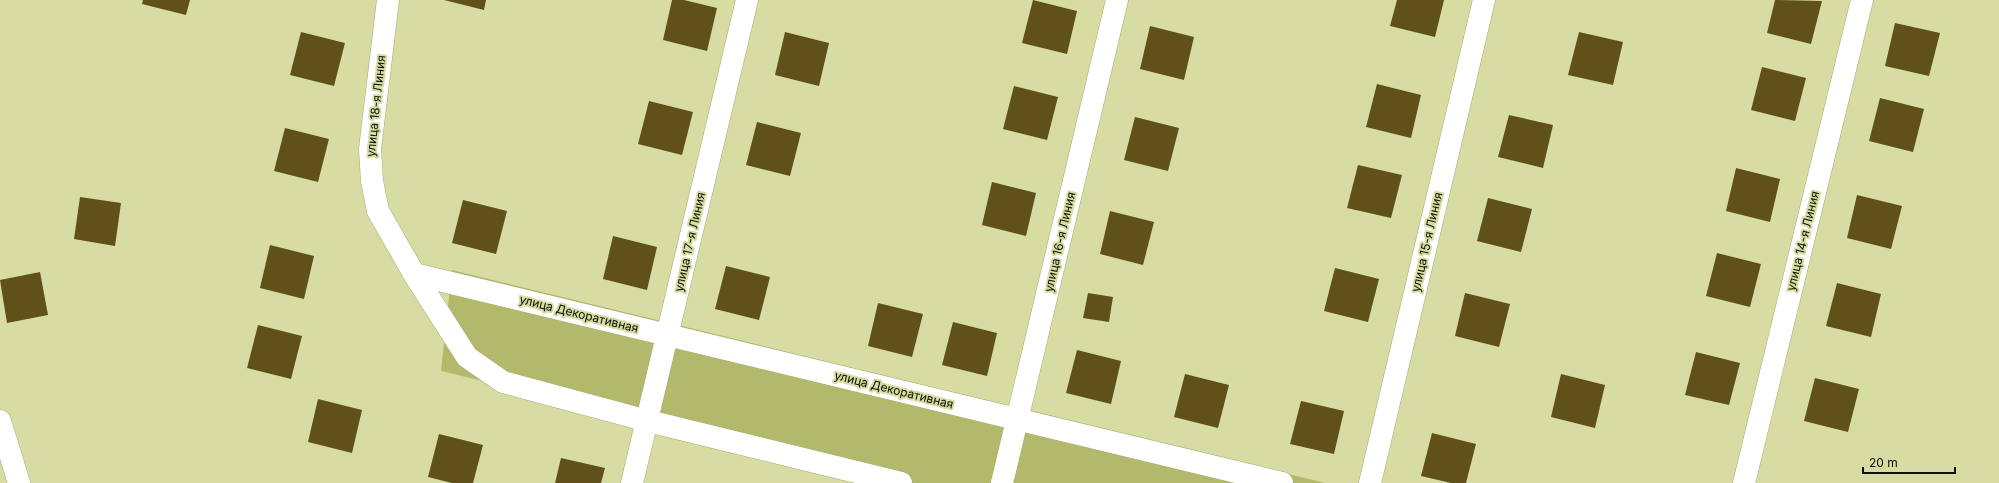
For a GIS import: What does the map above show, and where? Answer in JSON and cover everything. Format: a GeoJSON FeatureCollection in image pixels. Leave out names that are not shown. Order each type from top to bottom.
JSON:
{"type":"FeatureCollection","features":[{"type":"Feature","properties":{"kind":"street","name":"улица 18-я Линия"},"geometry":{"type":"LineString","coordinates":[[388,0],[370,149],[372,181],[378,211],[414,274]]}},
{"type":"Feature","properties":{"kind":"street","name":"улица 17-я Линия"},"geometry":{"type":"LineString","coordinates":[[632,483],[648,421],[747,0]]}},
{"type":"Feature","properties":{"kind":"street","name":"улица 16-я Линия"},"geometry":{"type":"LineString","coordinates":[[1002,483],[1117,0]]}},
{"type":"Feature","properties":{"kind":"street","name":"улица 15-я Линия"},"geometry":{"type":"LineString","coordinates":[[1370,483],[1484,0]]}},
{"type":"Feature","properties":{"kind":"street","name":"улица 14-я Линия"},"geometry":{"type":"LineString","coordinates":[[1744,483],[1862,0]]}},
{"type":"Feature","properties":{"kind":"street","name":"улица Декоративная"},"geometry":{"type":"LineString","coordinates":[[414,274],[1282,483]]}},
{"type":"Feature","properties":{"kind":"street"},"geometry":{"type":"LineString","coordinates":[[414,274],[467,358],[503,382],[648,421],[900,483]]}},
{"type":"Feature","properties":{"kind":"street"},"geometry":{"type":"LineString","coordinates":[[0,421],[19,483]]}},
{"type":"Feature","properties":{"kind":"green space"},"geometry":{"type":"Polygon","coordinates":[[[452,270],[1325,483],[910,483],[441,371],[452,270]]]}},
{"type":"Feature","properties":{"kind":"building"},"geometry":{"type":"Polygon","coordinates":[[[143,0],[190,0],[186,15],[142,4],[143,0]]]}},
{"type":"Feature","properties":{"kind":"building"},"geometry":{"type":"Polygon","coordinates":[[[444,0],[486,0],[484,10],[444,0]]]}},
{"type":"Feature","properties":{"kind":"building"},"geometry":{"type":"Polygon","coordinates":[[[672,0],[684,0],[717,8],[707,51],[663,40],[672,0]]]}},
{"type":"Feature","properties":{"kind":"building"},"geometry":{"type":"Polygon","coordinates":[[[1033,0],[1077,11],[1067,54],[1022,43],[1033,0]]]}},
{"type":"Feature","properties":{"kind":"building"},"geometry":{"type":"Polygon","coordinates":[[[1397,0],[1444,0],[1435,37],[1390,26],[1397,0]]]}},
{"type":"Feature","properties":{"kind":"building"},"geometry":{"type":"Polygon","coordinates":[[[1775,0],[1822,1],[1811,44],[1767,33],[1775,0]]]}},
{"type":"Feature","properties":{"kind":"building"},"geometry":{"type":"Polygon","coordinates":[[[1895,23],[1940,33],[1929,76],[1885,66],[1895,23]]]}},
{"type":"Feature","properties":{"kind":"building"},"geometry":{"type":"Polygon","coordinates":[[[1150,26],[1194,37],[1184,80],[1140,69],[1150,26]]]}},
{"type":"Feature","properties":{"kind":"building"},"geometry":{"type":"Polygon","coordinates":[[[301,32],[345,43],[334,86],[290,75],[301,32]]]}},
{"type":"Feature","properties":{"kind":"building"},"geometry":{"type":"Polygon","coordinates":[[[785,32],[829,43],[819,86],[775,75],[785,32]]]}},
{"type":"Feature","properties":{"kind":"building"},"geometry":{"type":"Polygon","coordinates":[[[1579,32],[1623,42],[1613,85],[1568,75],[1579,32]]]}},
{"type":"Feature","properties":{"kind":"building"},"geometry":{"type":"Polygon","coordinates":[[[1762,67],[1806,78],[1795,121],[1751,110],[1762,67]]]}},
{"type":"Feature","properties":{"kind":"building"},"geometry":{"type":"Polygon","coordinates":[[[1377,84],[1421,95],[1411,138],[1366,127],[1377,84]]]}},
{"type":"Feature","properties":{"kind":"building"},"geometry":{"type":"Polygon","coordinates":[[[1014,86],[1058,97],[1047,140],[1003,129],[1014,86]]]}},
{"type":"Feature","properties":{"kind":"building"},"geometry":{"type":"Polygon","coordinates":[[[1880,98],[1924,109],[1913,152],[1869,141],[1880,98]]]}},
{"type":"Feature","properties":{"kind":"building"},"geometry":{"type":"Polygon","coordinates":[[[649,101],[693,112],[682,155],[638,144],[649,101]]]}},
{"type":"Feature","properties":{"kind":"building"},"geometry":{"type":"Polygon","coordinates":[[[1509,115],[1553,125],[1543,168],[1498,157],[1509,115]]]}},
{"type":"Feature","properties":{"kind":"building"},"geometry":{"type":"Polygon","coordinates":[[[1135,117],[1179,128],[1168,171],[1124,160],[1135,117]]]}},
{"type":"Feature","properties":{"kind":"building"},"geometry":{"type":"Polygon","coordinates":[[[757,122],[801,133],[790,176],[746,165],[757,122]]]}},
{"type":"Feature","properties":{"kind":"building"},"geometry":{"type":"Polygon","coordinates":[[[285,128],[329,139],[318,182],[274,171],[285,128]]]}},
{"type":"Feature","properties":{"kind":"building"},"geometry":{"type":"Polygon","coordinates":[[[1358,165],[1402,175],[1391,218],[1347,208],[1358,165]]]}},
{"type":"Feature","properties":{"kind":"building"},"geometry":{"type":"Polygon","coordinates":[[[1736,168],[1780,179],[1770,222],[1726,211],[1736,168]]]}},
{"type":"Feature","properties":{"kind":"building"},"geometry":{"type":"Polygon","coordinates":[[[992,182],[1036,193],[1026,236],[982,225],[992,182]]]}},
{"type":"Feature","properties":{"kind":"building"},"geometry":{"type":"Polygon","coordinates":[[[1857,195],[1902,206],[1891,249],[1847,238],[1857,195]]]}},
{"type":"Feature","properties":{"kind":"building"},"geometry":{"type":"Polygon","coordinates":[[[80,197],[121,203],[115,246],[74,239],[80,197]]]}},
{"type":"Feature","properties":{"kind":"building"},"geometry":{"type":"Polygon","coordinates":[[[1488,198],[1532,209],[1521,252],[1477,241],[1488,198]]]}},
{"type":"Feature","properties":{"kind":"building"},"geometry":{"type":"Polygon","coordinates":[[[463,200],[507,211],[496,254],[452,243],[463,200]]]}},
{"type":"Feature","properties":{"kind":"building"},"geometry":{"type":"Polygon","coordinates":[[[1110,211],[1154,222],[1143,265],[1100,254],[1110,211]]]}},
{"type":"Feature","properties":{"kind":"building"},"geometry":{"type":"Polygon","coordinates":[[[613,236],[657,247],[647,290],[603,279],[613,236]]]}},
{"type":"Feature","properties":{"kind":"building"},"geometry":{"type":"Polygon","coordinates":[[[270,245],[314,256],[304,299],[260,288],[270,245]]]}},
{"type":"Feature","properties":{"kind":"building"},"geometry":{"type":"Polygon","coordinates":[[[1717,253],[1761,264],[1750,307],[1706,296],[1717,253]]]}},
{"type":"Feature","properties":{"kind":"building"},"geometry":{"type":"Polygon","coordinates":[[[726,266],[770,277],[759,320],[715,309],[726,266]]]}},
{"type":"Feature","properties":{"kind":"building"},"geometry":{"type":"Polygon","coordinates":[[[1335,268],[1379,279],[1368,322],[1324,311],[1335,268]]]}},
{"type":"Feature","properties":{"kind":"building"},"geometry":{"type":"Polygon","coordinates":[[[40,272],[48,315],[7,323],[0,280],[40,272]]]}},
{"type":"Feature","properties":{"kind":"building"},"geometry":{"type":"Polygon","coordinates":[[[1837,283],[1881,294],[1871,337],[1826,326],[1837,283]]]}},
{"type":"Feature","properties":{"kind":"building"},"geometry":{"type":"Polygon","coordinates":[[[1088,293],[1113,297],[1109,322],[1083,318],[1088,293]]]}},
{"type":"Feature","properties":{"kind":"building"},"geometry":{"type":"Polygon","coordinates":[[[1465,293],[1510,304],[1499,347],[1455,336],[1465,293]]]}},
{"type":"Feature","properties":{"kind":"building"},"geometry":{"type":"Polygon","coordinates":[[[878,303],[923,314],[912,357],[868,346],[878,303]]]}},
{"type":"Feature","properties":{"kind":"building"},"geometry":{"type":"Polygon","coordinates":[[[953,322],[997,333],[987,376],[942,365],[953,322]]]}},
{"type":"Feature","properties":{"kind":"building"},"geometry":{"type":"Polygon","coordinates":[[[258,325],[302,336],[291,379],[247,368],[258,325]]]}},
{"type":"Feature","properties":{"kind":"building"},"geometry":{"type":"Polygon","coordinates":[[[1077,350],[1121,361],[1111,404],[1066,393],[1077,350]]]}},
{"type":"Feature","properties":{"kind":"building"},"geometry":{"type":"Polygon","coordinates":[[[1696,352],[1740,363],[1729,405],[1685,395],[1696,352]]]}},
{"type":"Feature","properties":{"kind":"building"},"geometry":{"type":"Polygon","coordinates":[[[1185,374],[1229,385],[1218,428],[1174,417],[1185,374]]]}},
{"type":"Feature","properties":{"kind":"building"},"geometry":{"type":"Polygon","coordinates":[[[1561,374],[1605,385],[1595,428],[1551,417],[1561,374]]]}},
{"type":"Feature","properties":{"kind":"building"},"geometry":{"type":"Polygon","coordinates":[[[1815,378],[1859,389],[1848,432],[1804,421],[1815,378]]]}},
{"type":"Feature","properties":{"kind":"building"},"geometry":{"type":"Polygon","coordinates":[[[318,399],[362,410],[352,453],[308,442],[318,399]]]}},
{"type":"Feature","properties":{"kind":"building"},"geometry":{"type":"Polygon","coordinates":[[[1301,401],[1344,411],[1334,454],[1290,444],[1301,401]]]}},
{"type":"Feature","properties":{"kind":"building"},"geometry":{"type":"Polygon","coordinates":[[[1432,433],[1476,444],[1466,483],[1451,483],[1421,476],[1432,433]]]}},
{"type":"Feature","properties":{"kind":"building"},"geometry":{"type":"Polygon","coordinates":[[[439,434],[483,445],[473,483],[452,483],[428,477],[439,434]]]}},
{"type":"Feature","properties":{"kind":"building"},"geometry":{"type":"Polygon","coordinates":[[[561,458],[605,468],[601,483],[555,483],[561,458]]]}}]}
